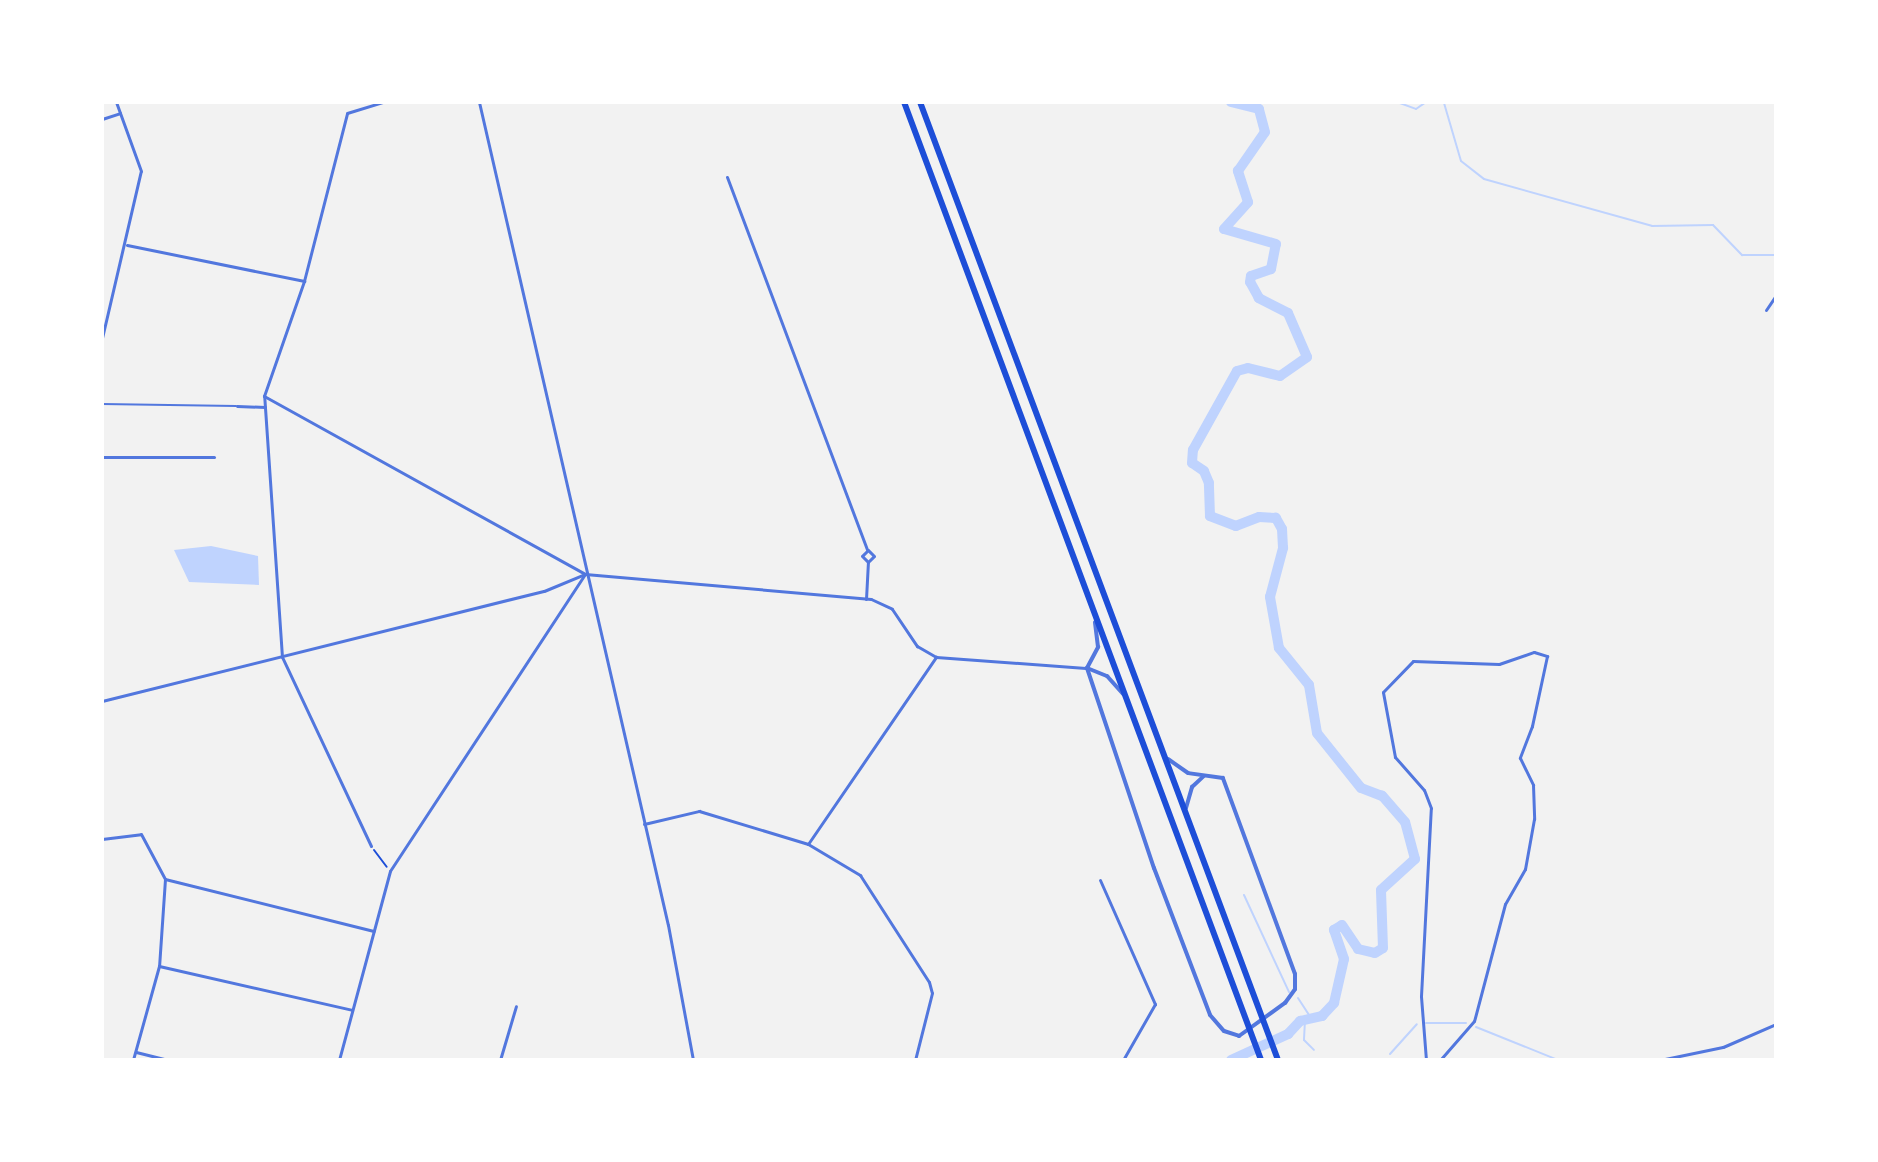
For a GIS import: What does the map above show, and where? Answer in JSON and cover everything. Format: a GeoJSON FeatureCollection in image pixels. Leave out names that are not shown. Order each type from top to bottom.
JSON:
{"type":"FeatureCollection","features":[{"type":"Feature","properties":{"kind":"highway"},"geometry":{"type":"LineString","coordinates":[[904,102],[1261,1060]]}},
{"type":"Feature","properties":{"kind":"highway"},"geometry":{"type":"LineString","coordinates":[[920,102],[1278,1060]]}},
{"type":"Feature","properties":{"kind":"street"},"geometry":{"type":"LineString","coordinates":[[102,338],[127,245],[141,171],[116,102]]}},
{"type":"Feature","properties":{"kind":"street"},"geometry":{"type":"LineString","coordinates":[[371,846],[282,657],[264,396],[304,281],[347,113],[383,102]]}},
{"type":"Feature","properties":{"kind":"street"},"geometry":{"type":"LineString","coordinates":[[479,102],[644,824],[693,1060]]}},
{"type":"Feature","properties":{"kind":"street"},"geometry":{"type":"LineString","coordinates":[[102,119],[120,113]]}},
{"type":"Feature","properties":{"kind":"street"},"geometry":{"type":"LineString","coordinates":[[727,177],[867,550],[874,556],[868,562],[866,599]]}},
{"type":"Feature","properties":{"kind":"street"},"geometry":{"type":"LineString","coordinates":[[127,245],[304,281]]}},
{"type":"Feature","properties":{"kind":"street"},"geometry":{"type":"LineString","coordinates":[[1766,310],[1776,295]]}},
{"type":"Feature","properties":{"kind":"street"},"geometry":{"type":"LineString","coordinates":[[264,396],[585,574],[866,599],[892,609],[917,646],[936,657],[1087,668],[1100,672],[1129,703]]}},
{"type":"Feature","properties":{"kind":"street"},"geometry":{"type":"LineString","coordinates":[[102,404],[265,407]]}},
{"type":"Feature","properties":{"kind":"street"},"geometry":{"type":"LineString","coordinates":[[102,457],[214,457]]}},
{"type":"Feature","properties":{"kind":"street"},"geometry":{"type":"LineString","coordinates":[[867,550],[862,557],[868,562]]}},
{"type":"Feature","properties":{"kind":"street"},"geometry":{"type":"LineString","coordinates":[[102,701],[544,591],[585,574]]}},
{"type":"Feature","properties":{"kind":"street"},"geometry":{"type":"LineString","coordinates":[[339,1060],[390,871],[585,574]]}},
{"type":"Feature","properties":{"kind":"street"},"geometry":{"type":"LineString","coordinates":[[1093,611],[1098,647],[1087,668],[1154,868],[1210,1015],[1224,1031],[1239,1036],[1285,1003],[1296,977],[1224,781],[1218,775],[1182,771],[1164,754]]}},
{"type":"Feature","properties":{"kind":"street"},"geometry":{"type":"LineString","coordinates":[[1426,1060],[1421,996],[1431,808],[1424,790],[1395,757],[1383,692],[1413,661],[1499,664],[1534,652],[1547,656],[1532,726],[1520,758],[1533,785],[1534,819],[1525,869],[1505,904],[1474,1021],[1440,1060]]}},
{"type":"Feature","properties":{"kind":"street"},"geometry":{"type":"LineString","coordinates":[[808,844],[936,657]]}},
{"type":"Feature","properties":{"kind":"street"},"geometry":{"type":"LineString","coordinates":[[1091,680],[1100,672]]}},
{"type":"Feature","properties":{"kind":"street"},"geometry":{"type":"LineString","coordinates":[[1187,815],[1188,793],[1206,775]]}},
{"type":"Feature","properties":{"kind":"street"},"geometry":{"type":"LineString","coordinates":[[644,824],[699,811],[808,844],[860,875],[929,982],[932,993],[915,1060]]}},
{"type":"Feature","properties":{"kind":"street"},"geometry":{"type":"LineString","coordinates":[[102,839],[141,834],[165,879],[159,966],[133,1060]]}},
{"type":"Feature","properties":{"kind":"street"},"geometry":{"type":"LineString","coordinates":[[165,879],[374,931]]}},
{"type":"Feature","properties":{"kind":"street"},"geometry":{"type":"LineString","coordinates":[[1100,880],[1155,1004],[1123,1060]]}},
{"type":"Feature","properties":{"kind":"street"},"geometry":{"type":"LineString","coordinates":[[159,966],[352,1010]]}},
{"type":"Feature","properties":{"kind":"street"},"geometry":{"type":"LineString","coordinates":[[500,1060],[516,1006]]}},
{"type":"Feature","properties":{"kind":"street"},"geometry":{"type":"LineString","coordinates":[[1660,1060],[1723,1047],[1776,1024]]}},
{"type":"Feature","properties":{"kind":"street"},"geometry":{"type":"LineString","coordinates":[[136,1052],[169,1060]]}},
{"type":"Feature","properties":{"kind":"path"},"geometry":{"type":"LineString","coordinates":[[371,846],[390,871]]}},
{"type":"Feature","properties":{"kind":"water"},"geometry":{"type":"Polygon","coordinates":[[[211,546],[258,556],[259,585],[189,582],[174,550],[211,546]]]}},
{"type":"Feature","properties":{"kind":"waterway"},"geometry":{"type":"LineString","coordinates":[[1231,102],[1259,109],[1265,132],[1238,171],[1248,202],[1224,229],[1276,244],[1271,269],[1251,276],[1250,282],[1259,298],[1288,313],[1307,357],[1280,376],[1248,368],[1237,371],[1193,450],[1192,463],[1204,471],[1209,483],[1210,516],[1236,526],[1259,517],[1276,518],[1282,529],[1283,548],[1270,597],[1279,648],[1309,685],[1317,733],[1361,788],[1382,796],[1405,822],[1415,859],[1381,890],[1383,948],[1375,953],[1358,949],[1342,925],[1334,930],[1344,959],[1334,1003],[1322,1016],[1300,1021],[1288,1034],[1231,1060]]}},
{"type":"Feature","properties":{"kind":"waterway"},"geometry":{"type":"LineString","coordinates":[[1397,102],[1416,109],[1426,102]]}},
{"type":"Feature","properties":{"kind":"waterway"},"geometry":{"type":"LineString","coordinates":[[1438,102],[1444,103],[1461,161],[1484,179],[1652,226],[1713,225],[1742,255],[1776,255]]}},
{"type":"Feature","properties":{"kind":"waterway"},"geometry":{"type":"LineString","coordinates":[[1244,895],[1289,992]]}},
{"type":"Feature","properties":{"kind":"waterway"},"geometry":{"type":"LineString","coordinates":[[1298,998],[1311,1018]]}},
{"type":"Feature","properties":{"kind":"waterway"},"geometry":{"type":"LineString","coordinates":[[1305,1020],[1304,1040],[1314,1050]]}},
{"type":"Feature","properties":{"kind":"waterway"},"geometry":{"type":"LineString","coordinates":[[1426,1023],[1466,1023]]}},
{"type":"Feature","properties":{"kind":"waterway"},"geometry":{"type":"LineString","coordinates":[[1390,1054],[1417,1024]]}},
{"type":"Feature","properties":{"kind":"waterway"},"geometry":{"type":"LineString","coordinates":[[1476,1027],[1558,1060]]}}]}
